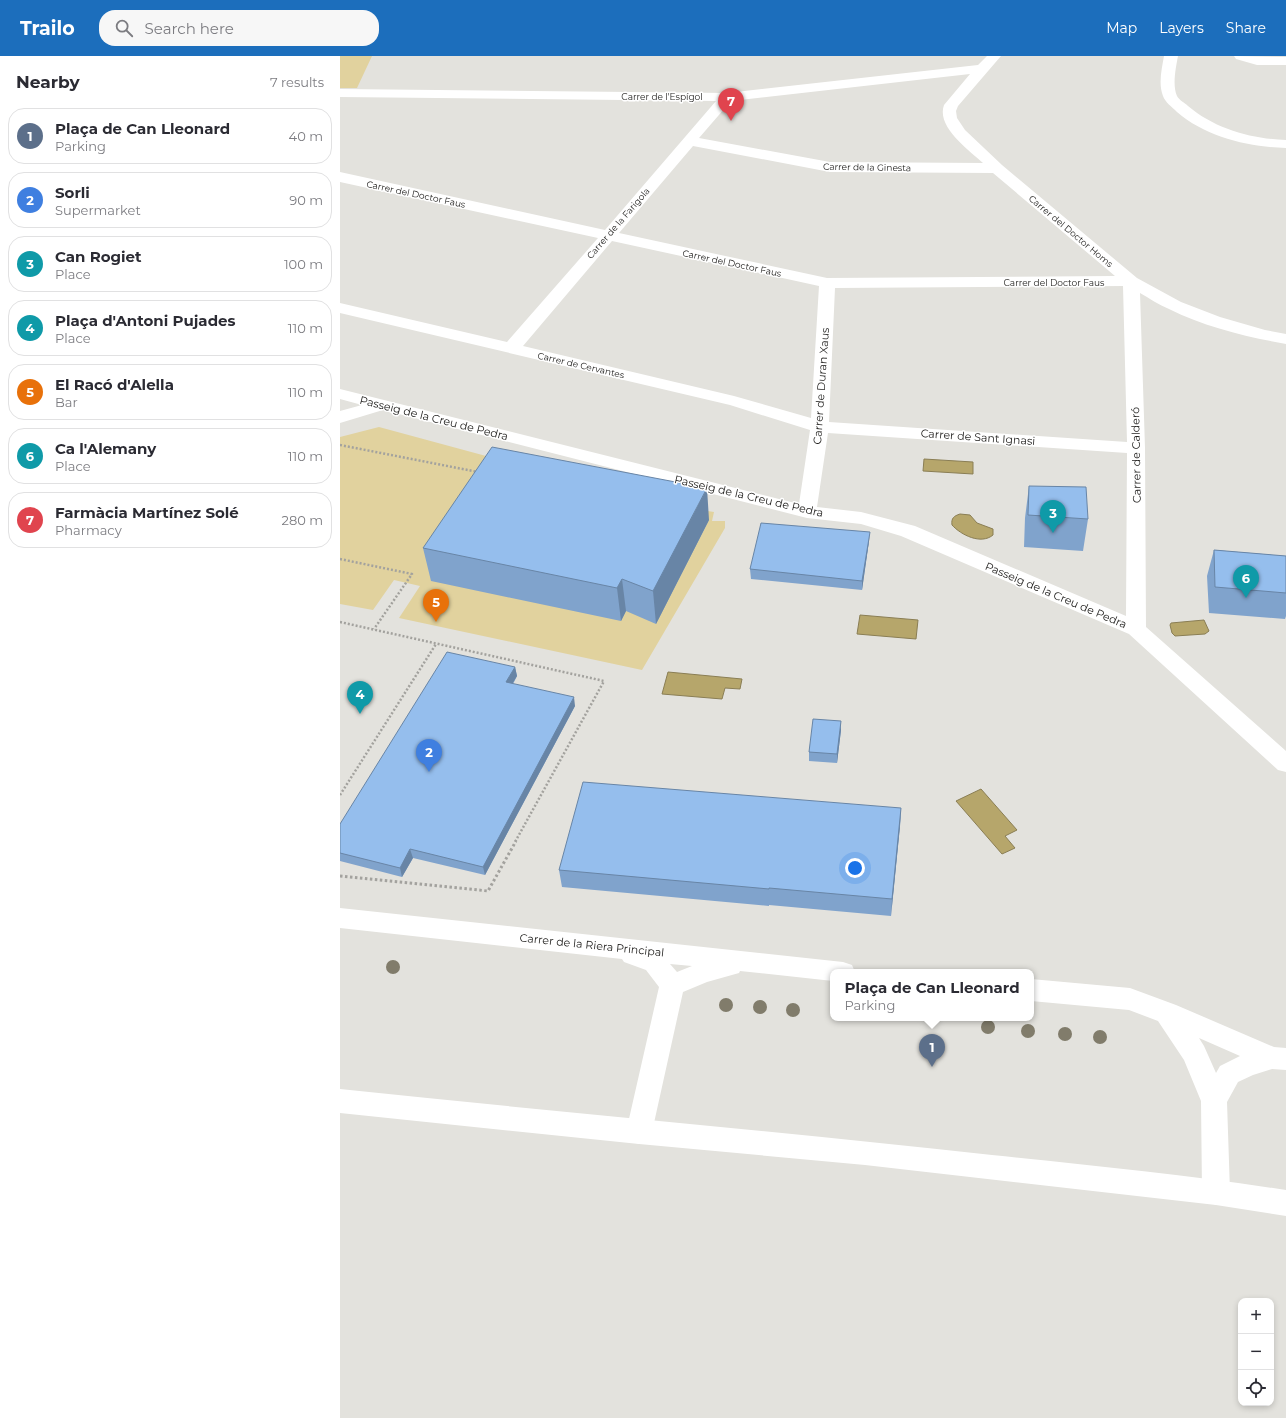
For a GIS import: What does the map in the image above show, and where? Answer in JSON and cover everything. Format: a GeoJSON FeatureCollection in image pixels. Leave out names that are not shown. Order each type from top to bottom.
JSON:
{"type":"FeatureCollection","features":[{"type":"Feature","properties":{"kind":"street","name":"Carrer del Doctor Homs"},"geometry":{"type":"LineString","coordinates":[[994,56],[951,105],[950,118],[959,133],[997,168],[1131,281],[1175,306],[1214,321],[1263,335],[1286,339]]}},
{"type":"Feature","properties":{"kind":"street"},"geometry":{"type":"LineString","coordinates":[[1171,56],[1168,78],[1170,97],[1183,111],[1205,125],[1237,136],[1258,141],[1286,144]]}},
{"type":"Feature","properties":{"kind":"street"},"geometry":{"type":"LineString","coordinates":[[1241,56],[1257,61],[1286,61]]}},
{"type":"Feature","properties":{"kind":"street","name":"Carrer de l'Espígol"},"geometry":{"type":"LineString","coordinates":[[340,93],[727,97],[982,69]]}},
{"type":"Feature","properties":{"kind":"street","name":"Carrer de la Farigola"},"geometry":{"type":"LineString","coordinates":[[511,349],[727,97]]}},
{"type":"Feature","properties":{"kind":"street","name":"Carrer de la Ginesta"},"geometry":{"type":"LineString","coordinates":[[690,141],[830,167],[997,168]]}},
{"type":"Feature","properties":{"kind":"street","name":"Carrer del Doctor Faus"},"geometry":{"type":"LineString","coordinates":[[340,177],[827,284],[1131,281]]}},
{"type":"Feature","properties":{"kind":"street","name":"Carrer de Calderó"},"geometry":{"type":"LineString","coordinates":[[1131,281],[1136,448],[1136,629]]}},
{"type":"Feature","properties":{"kind":"street","name":"Carrer de Duran Xaus"},"geometry":{"type":"LineString","coordinates":[[807,512],[820,427],[827,284]]}},
{"type":"Feature","properties":{"kind":"street"},"geometry":{"type":"LineString","coordinates":[[1132,320],[1142,313],[1154,309],[1175,306]]}},
{"type":"Feature","properties":{"kind":"street","name":"Carrer de Cervantes"},"geometry":{"type":"LineString","coordinates":[[340,308],[734,401],[820,427]]}},
{"type":"Feature","properties":{"kind":"street","name":"Passeig de la Creu de Pedra"},"geometry":{"type":"LineString","coordinates":[[340,394],[807,512],[861,518],[908,531],[1136,629],[1286,764]]}},
{"type":"Feature","properties":{"kind":"street"},"geometry":{"type":"LineString","coordinates":[[340,417],[382,405]]}},
{"type":"Feature","properties":{"kind":"street","name":"Carrer de Sant Ignasi"},"geometry":{"type":"LineString","coordinates":[[820,427],[1136,448]]}},
{"type":"Feature","properties":{"kind":"street","name":"Carrer de la Riera Principal"},"geometry":{"type":"LineString","coordinates":[[340,918],[830,971]]}},
{"type":"Feature","properties":{"kind":"street"},"geometry":{"type":"LineString","coordinates":[[611,947],[655,963],[672,985]]}},
{"type":"Feature","properties":{"kind":"street"},"geometry":{"type":"LineString","coordinates":[[672,985],[704,972],[745,962]]}},
{"type":"Feature","properties":{"kind":"street"},"geometry":{"type":"LineString","coordinates":[[639,1132],[672,985]]}},
{"type":"Feature","properties":{"kind":"street"},"geometry":{"type":"LineString","coordinates":[[1034,990],[1130,999],[1279,1059]]}},
{"type":"Feature","properties":{"kind":"street"},"geometry":{"type":"LineString","coordinates":[[1167,1013],[1195,1054],[1214,1101],[1216,1192]]}},
{"type":"Feature","properties":{"kind":"street"},"geometry":{"type":"LineString","coordinates":[[1214,1101],[1229,1074],[1248,1065],[1279,1059]]}},
{"type":"Feature","properties":{"kind":"street"},"geometry":{"type":"LineString","coordinates":[[340,1101],[639,1132],[790,1145],[1216,1192],[1286,1203]]}},
{"type":"Feature","properties":{"kind":"path"},"geometry":{"type":"LineString","coordinates":[[340,445],[480,472]]}},
{"type":"Feature","properties":{"kind":"path"},"geometry":{"type":"LineString","coordinates":[[340,559],[412,574],[374,629]]}},
{"type":"Feature","properties":{"kind":"path"},"geometry":{"type":"LineString","coordinates":[[340,622],[604,681],[488,891],[340,876]]}},
{"type":"Feature","properties":{"kind":"path"},"geometry":{"type":"LineString","coordinates":[[340,795],[437,643]]}},
{"type":"Feature","properties":{"kind":"shaded area"},"geometry":{"type":"Polygon","coordinates":[[[340,56],[372,56],[357,88],[340,88],[340,56]]]}},
{"type":"Feature","properties":{"kind":"shaded area"},"geometry":{"type":"Polygon","coordinates":[[[379,427],[663,504],[714,512],[712,521],[725,521],[725,528],[642,670],[399,618],[420,586],[394,580],[373,610],[340,604],[340,437],[379,427]]]}},
{"type":"Feature","properties":{"kind":"shaded area"},"geometry":{"type":"Polygon","coordinates":[[[924,459],[973,462],[973,474],[923,471],[924,459]]]}},
{"type":"Feature","properties":{"kind":"shaded area"},"geometry":{"type":"Polygon","coordinates":[[[960,514],[970,515],[977,523],[993,529],[993,535],[988,538],[977,539],[971,538],[956,529],[952,525],[952,521],[953,518],[960,514]]]}},
{"type":"Feature","properties":{"kind":"shaded area"},"geometry":{"type":"Polygon","coordinates":[[[860,615],[918,620],[916,639],[857,634],[860,615]]]}},
{"type":"Feature","properties":{"kind":"shaded area"},"geometry":{"type":"Polygon","coordinates":[[[1204,620],[1209,631],[1205,634],[1175,636],[1172,633],[1171,623],[1204,620]]]}},
{"type":"Feature","properties":{"kind":"shaded area"},"geometry":{"type":"Polygon","coordinates":[[[668,672],[742,679],[740,689],[725,688],[722,699],[662,694],[668,672]]]}},
{"type":"Feature","properties":{"kind":"shaded area"},"geometry":{"type":"Polygon","coordinates":[[[981,789],[1017,830],[1005,836],[1015,848],[1002,854],[956,801],[981,789]]]}},
{"type":"Feature","properties":{"kind":"building"},"geometry":{"type":"Polygon","coordinates":[[[492,447],[707,488],[653,591],[622,579],[617,588],[423,548],[492,447]]]}},
{"type":"Feature","properties":{"kind":"building"},"geometry":{"type":"Polygon","coordinates":[[[1029,486],[1086,487],[1088,519],[1028,515],[1029,486]]]}},
{"type":"Feature","properties":{"kind":"building"},"geometry":{"type":"Polygon","coordinates":[[[761,523],[870,532],[862,581],[750,569],[761,523]]]}},
{"type":"Feature","properties":{"kind":"building"},"geometry":{"type":"Polygon","coordinates":[[[1214,550],[1286,556],[1286,593],[1215,587],[1214,550]]]}},
{"type":"Feature","properties":{"kind":"building"},"geometry":{"type":"Polygon","coordinates":[[[447,652],[515,667],[506,682],[574,697],[483,867],[410,849],[400,868],[340,853],[340,824],[447,652]]]}},
{"type":"Feature","properties":{"kind":"building"},"geometry":{"type":"Polygon","coordinates":[[[813,719],[841,721],[837,754],[809,752],[813,719]]]}},
{"type":"Feature","properties":{"kind":"building"},"geometry":{"type":"Polygon","coordinates":[[[583,782],[901,808],[892,899],[559,870],[583,782]]]}},
{"type":"Feature","properties":{"kind":"place","name":"Farmàcia Martínez Solé"},"geometry":{"type":"Point","coordinates":[731,121]}},
{"type":"Feature","properties":{"kind":"place","name":"Can Rogiet"},"geometry":{"type":"Point","coordinates":[1053,533]}},
{"type":"Feature","properties":{"kind":"place","name":"Ca l'Alemany"},"geometry":{"type":"Point","coordinates":[1246,598]}},
{"type":"Feature","properties":{"kind":"place","name":"El Racó d'Alella"},"geometry":{"type":"Point","coordinates":[436,622]}},
{"type":"Feature","properties":{"kind":"place","name":"Plaça d'Antoni Pujades"},"geometry":{"type":"Point","coordinates":[360,714]}},
{"type":"Feature","properties":{"kind":"place","name":"Sorli"},"geometry":{"type":"Point","coordinates":[429,772]}},
{"type":"Feature","properties":{"kind":"place","name":"Plaça de Can Lleonard"},"geometry":{"type":"Point","coordinates":[932,1067]}}]}
